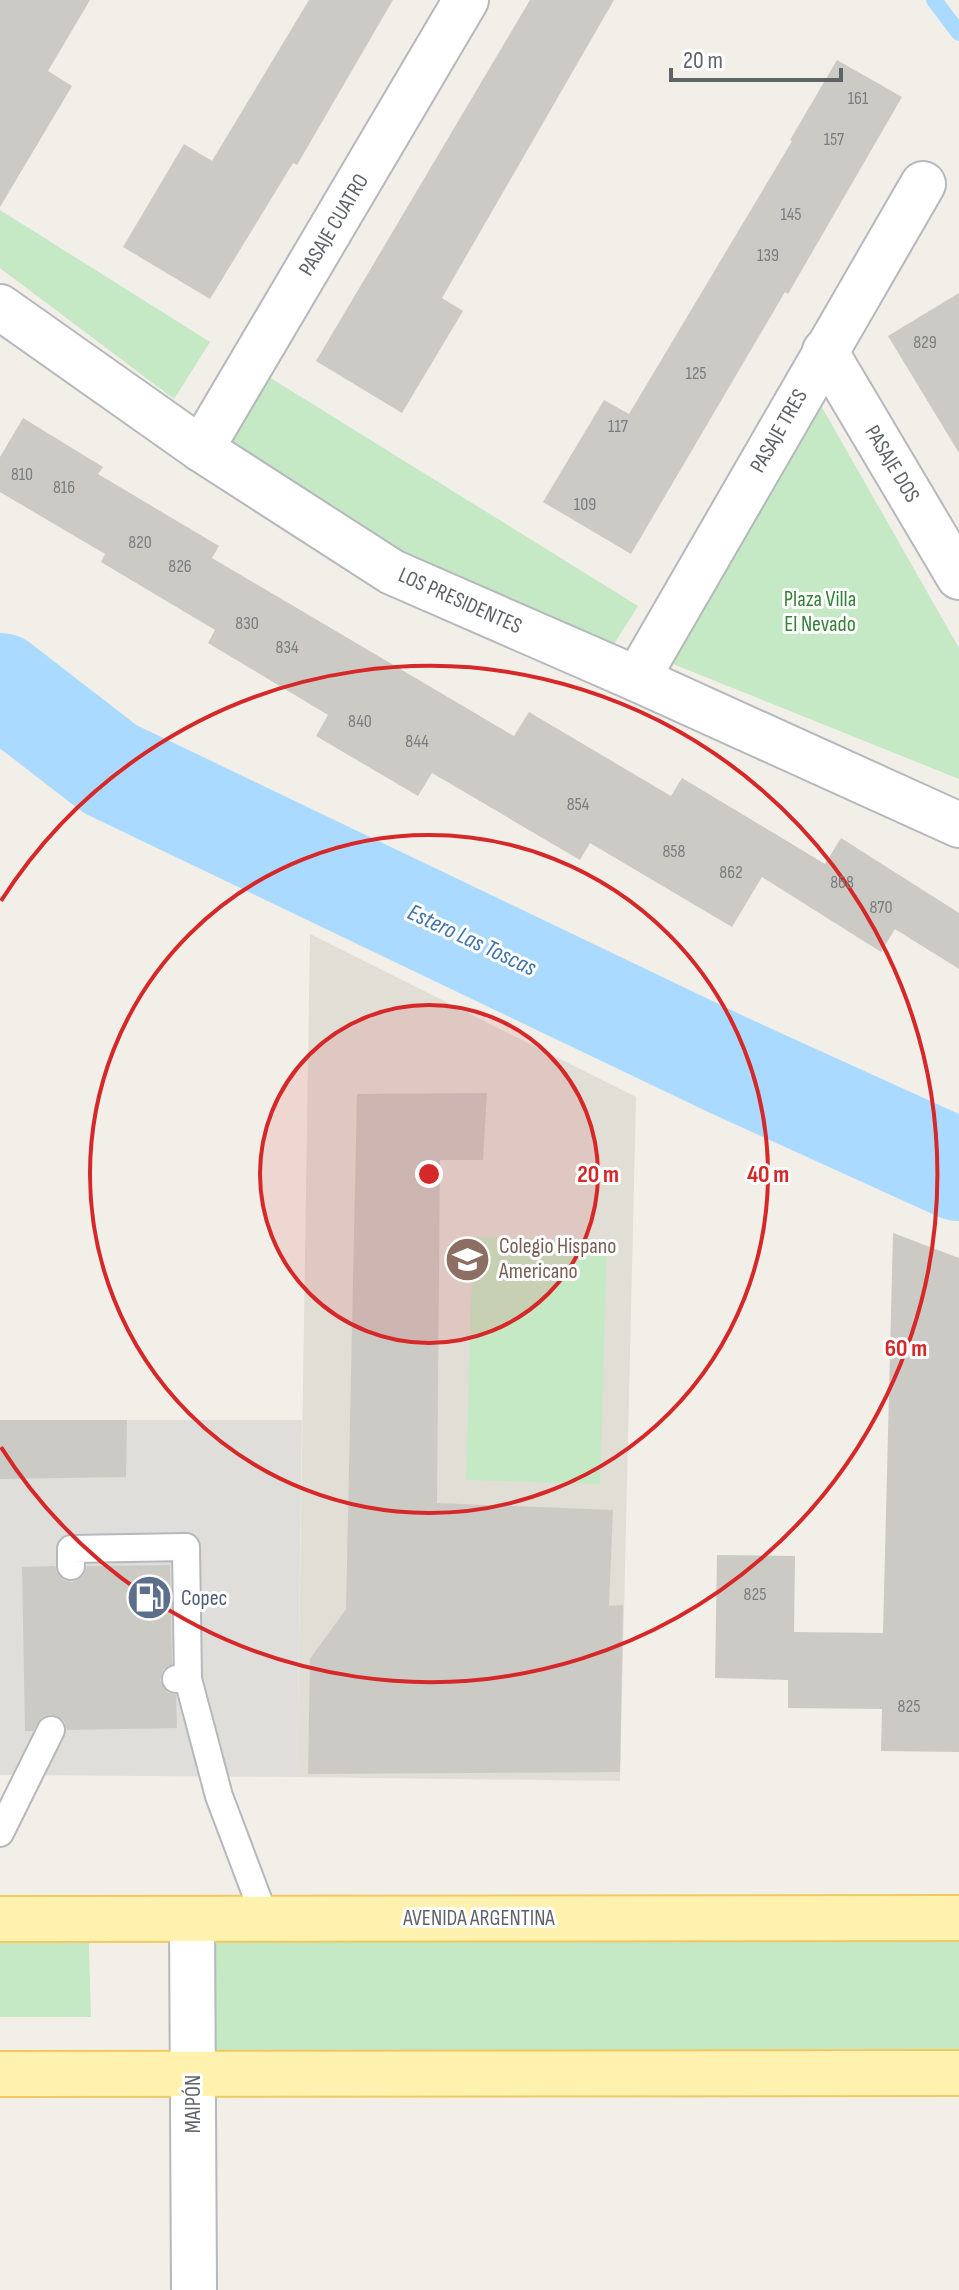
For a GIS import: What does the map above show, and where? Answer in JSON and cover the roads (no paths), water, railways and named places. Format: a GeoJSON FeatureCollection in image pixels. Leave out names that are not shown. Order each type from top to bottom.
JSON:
{"type":"FeatureCollection","features":[{"type":"Feature","properties":{"kind":"main road","name":"AVENIDA ARGENTINA"},"geometry":{"type":"LineString","coordinates":[[0,1919],[959,1918]]}},
{"type":"Feature","properties":{"kind":"main road"},"geometry":{"type":"LineString","coordinates":[[0,2074],[959,2073]]}},
{"type":"Feature","properties":{"kind":"street","name":"PASAJE CUATRO"},"geometry":{"type":"LineString","coordinates":[[201,449],[466,0]]}},
{"type":"Feature","properties":{"kind":"street","name":"PASAJE TRES"},"geometry":{"type":"LineString","coordinates":[[637,679],[923,184]]}},
{"type":"Feature","properties":{"kind":"street","name":"LOS PRESIDENTES"},"geometry":{"type":"LineString","coordinates":[[0,307],[201,449],[392,572],[959,825]]}},
{"type":"Feature","properties":{"kind":"street","name":"PASAJE DOS"},"geometry":{"type":"LineString","coordinates":[[825,351],[959,577]]}},
{"type":"Feature","properties":{"kind":"street","name":"MAIPÓN"},"geometry":{"type":"LineString","coordinates":[[192,1919],[194,2290]]}},
{"type":"Feature","properties":{"kind":"lane"},"geometry":{"type":"LineString","coordinates":[[71,1566],[71,1549],[186,1547],[182,1679],[219,1796],[265,1918]]}},
{"type":"Feature","properties":{"kind":"lane"},"geometry":{"type":"LineString","coordinates":[[0,1833],[51,1730]]}},
{"type":"Feature","properties":{"kind":"waterway"},"geometry":{"type":"LineString","coordinates":[[934,0],[959,33]]}},
{"type":"Feature","properties":{"kind":"waterway","name":"Estero Las Toscas"},"geometry":{"type":"LineString","coordinates":[[0,684],[110,769],[728,1065],[959,1170]]}},
{"type":"Feature","properties":{"kind":"place","name":"Colegio Hispano Americano"},"geometry":{"type":"Point","coordinates":[468,1259]}},
{"type":"Feature","properties":{"kind":"place","name":"Copec"},"geometry":{"type":"Point","coordinates":[150,1598]}},
{"type":"Feature","properties":{"kind":"park label","name":"Plaza Villa El Nevado"},"geometry":{"type":"Point","coordinates":[820,612]}}]}
